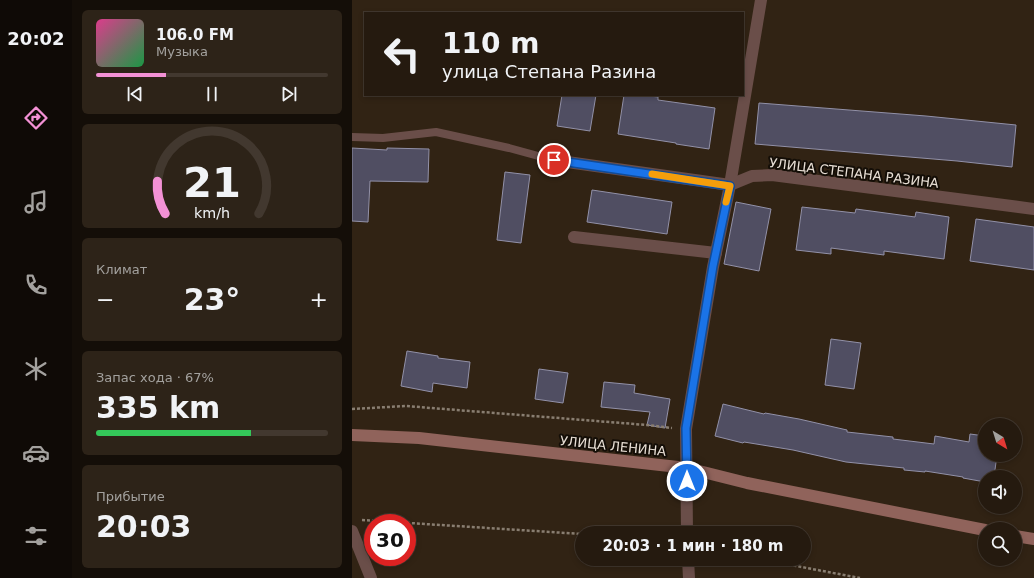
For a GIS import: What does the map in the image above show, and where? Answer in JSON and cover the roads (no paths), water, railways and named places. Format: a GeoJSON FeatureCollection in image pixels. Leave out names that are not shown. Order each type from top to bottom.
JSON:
{"type":"FeatureCollection","features":[{"type":"Feature","properties":{"kind":"main road","name":"УЛИЦА ЛЕНИНА"},"geometry":{"type":"LineString","coordinates":[[352,436],[419,438],[687,468],[747,483],[978,529]]}},
{"type":"Feature","properties":{"kind":"main road"},"geometry":{"type":"LineString","coordinates":[[1022,537],[1034,539]]}},
{"type":"Feature","properties":{"kind":"street"},"geometry":{"type":"LineString","coordinates":[[687,526],[686,428],[716,253],[730,186],[761,0]]}},
{"type":"Feature","properties":{"kind":"street"},"geometry":{"type":"LineString","coordinates":[[554,160],[730,186]]}},
{"type":"Feature","properties":{"kind":"street","name":"УЛИЦА СТЕПАНА РАЗИНА"},"geometry":{"type":"LineString","coordinates":[[730,186],[752,176],[772,175],[1034,209]]}},
{"type":"Feature","properties":{"kind":"street"},"geometry":{"type":"LineString","coordinates":[[574,237],[716,253]]}},
{"type":"Feature","properties":{"kind":"street"},"geometry":{"type":"LineString","coordinates":[[352,531],[371,578]]}},
{"type":"Feature","properties":{"kind":"street"},"geometry":{"type":"LineString","coordinates":[[688,566],[689,578]]}},
{"type":"Feature","properties":{"kind":"lane"},"geometry":{"type":"LineString","coordinates":[[352,137],[383,138],[436,132],[509,148],[554,160]]}}]}
